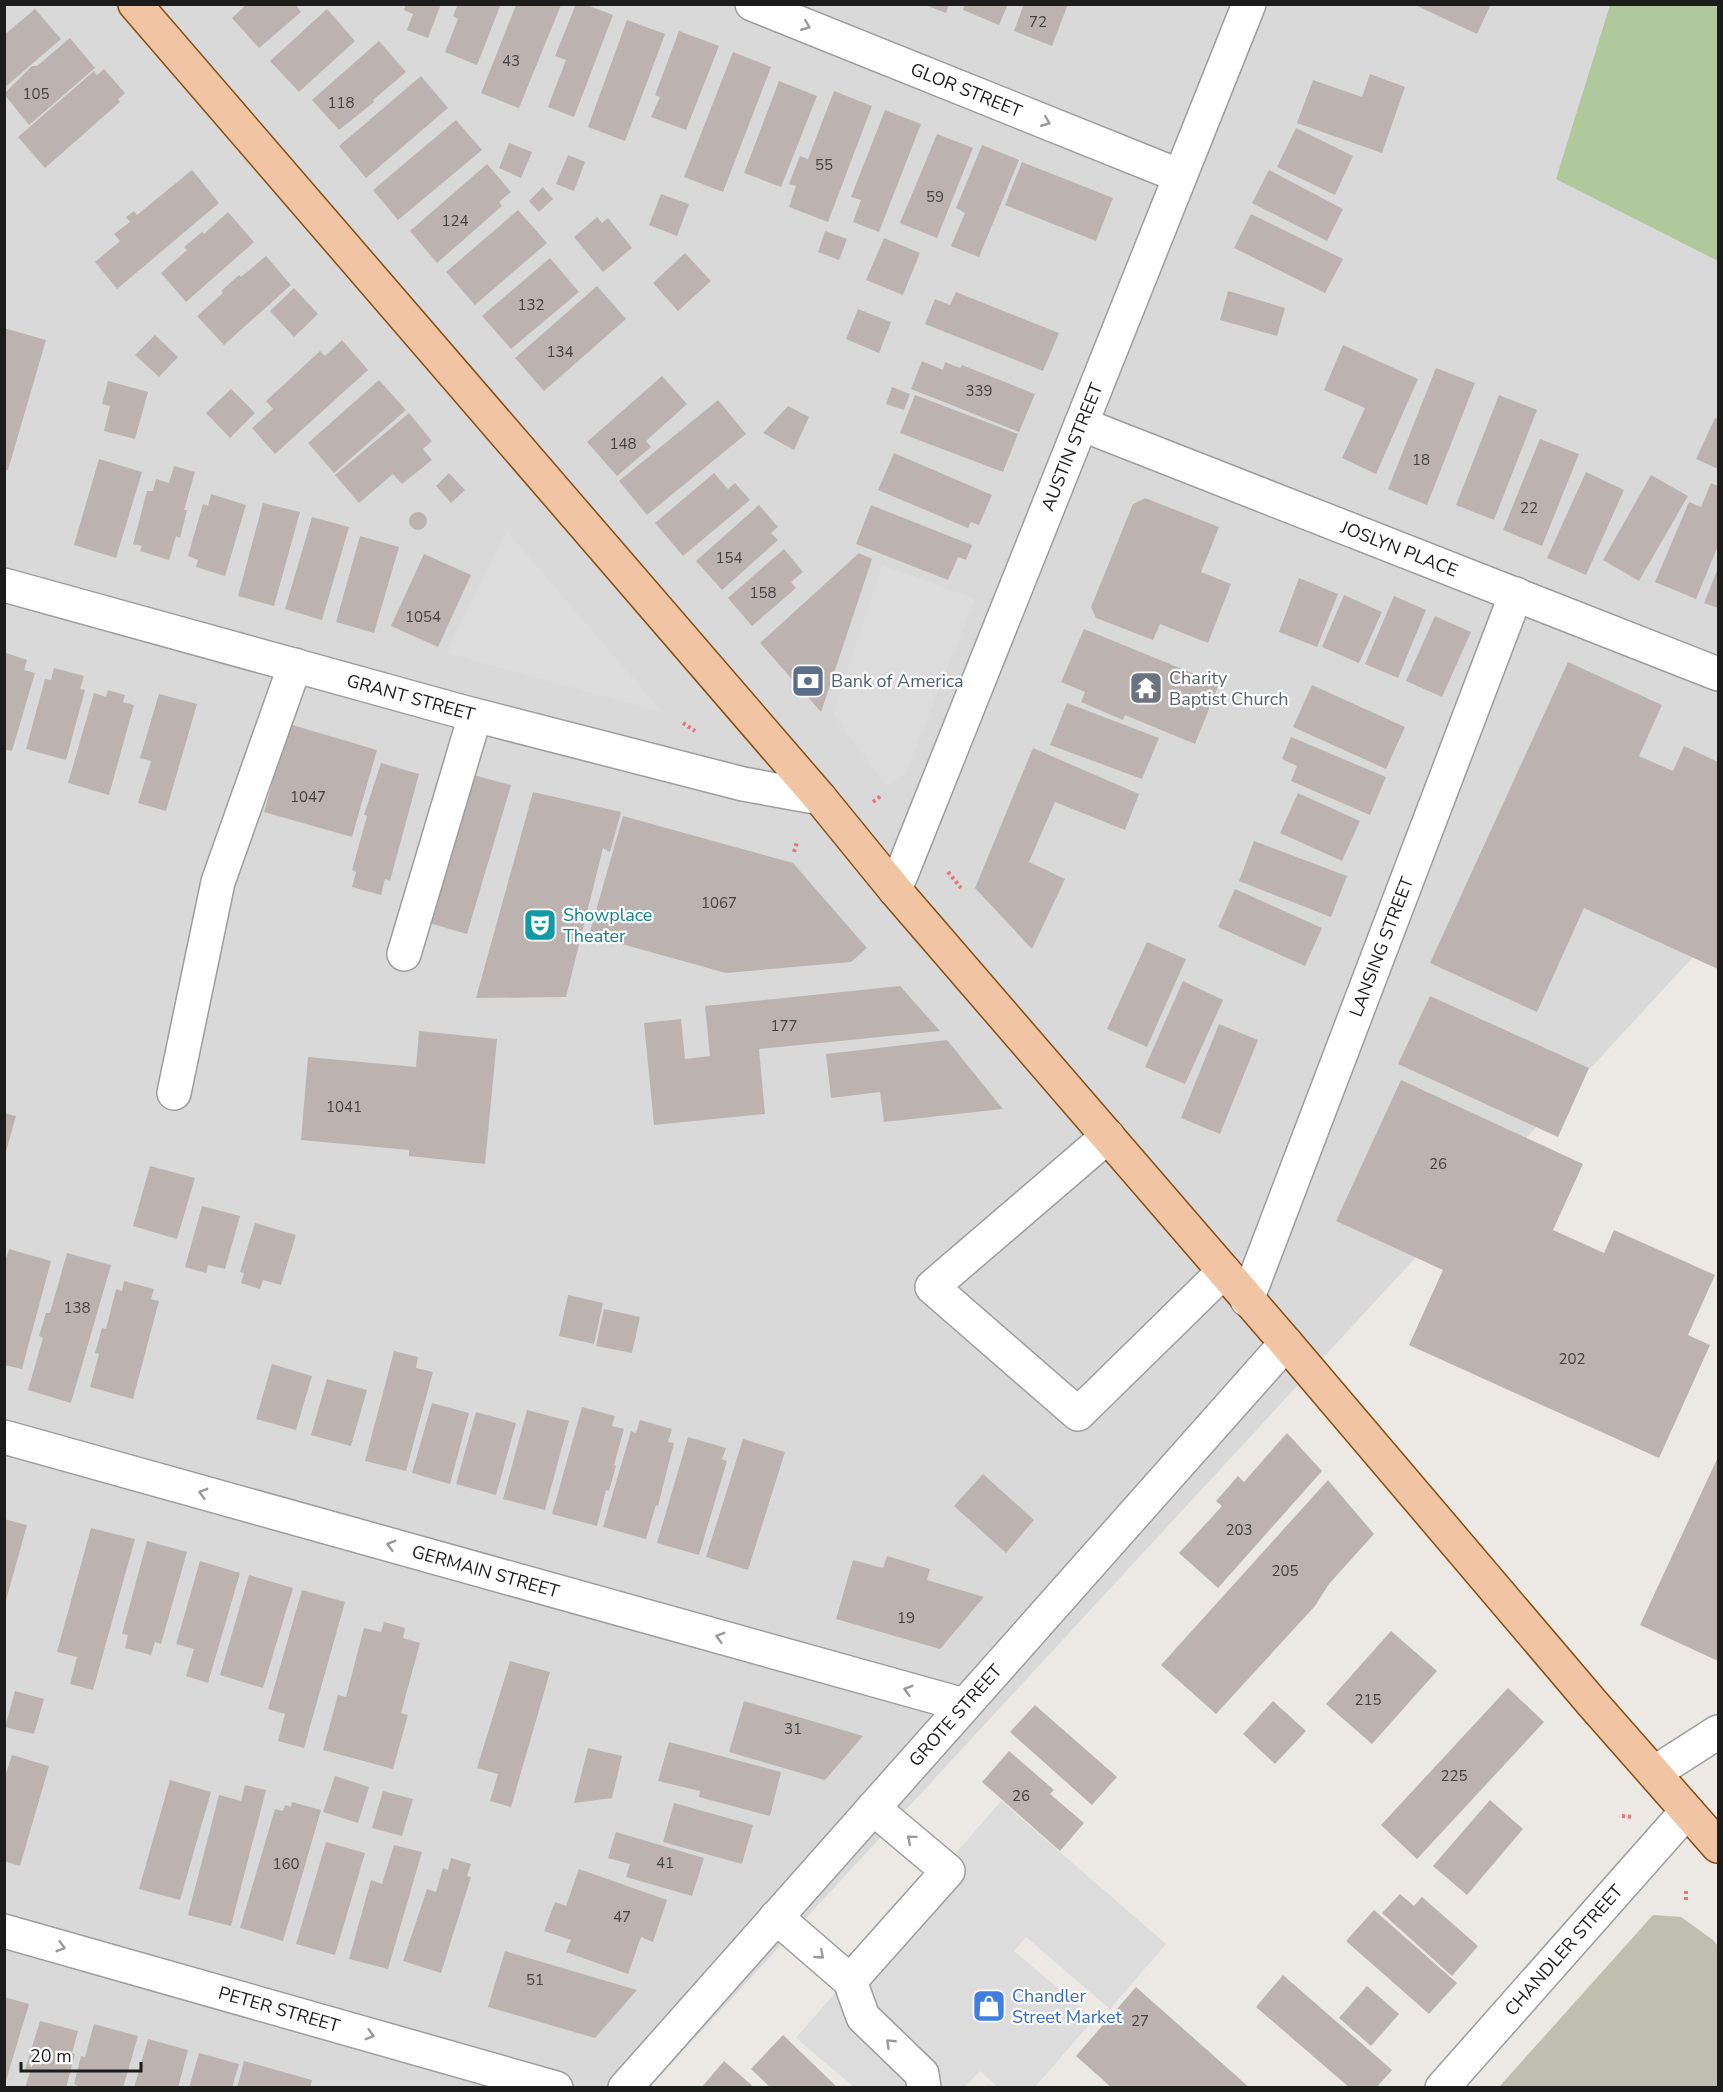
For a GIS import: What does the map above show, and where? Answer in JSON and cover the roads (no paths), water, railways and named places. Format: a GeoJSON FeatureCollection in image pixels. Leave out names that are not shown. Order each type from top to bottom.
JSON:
{"type":"FeatureCollection","features":[{"type":"Feature","properties":{"kind":"main road"},"geometry":{"type":"LineString","coordinates":[[135,4],[820,798],[895,890],[1247,1300],[1719,1846]]}},
{"type":"Feature","properties":{"kind":"street","name":"GLOR STREET"},"geometry":{"type":"LineString","coordinates":[[752,4],[1180,176]]}},
{"type":"Feature","properties":{"kind":"street","name":"AUSTIN STREET"},"geometry":{"type":"LineString","coordinates":[[895,890],[1249,4]]}},
{"type":"Feature","properties":{"kind":"street","name":"JOSLYN PLACE"},"geometry":{"type":"LineString","coordinates":[[1081,424],[1719,674]]}},
{"type":"Feature","properties":{"kind":"street","name":"GRANT STREET"},"geometry":{"type":"LineString","coordinates":[[4,585],[475,716],[743,784],[820,798]]}},
{"type":"Feature","properties":{"kind":"street","name":"LANSING STREET"},"geometry":{"type":"LineString","coordinates":[[1247,1300],[1516,594]]}},
{"type":"Feature","properties":{"kind":"street"},"geometry":{"type":"LineString","coordinates":[[174,1093],[218,882],[295,665]]}},
{"type":"Feature","properties":{"kind":"street"},"geometry":{"type":"LineString","coordinates":[[404,954],[475,716]]}},
{"type":"Feature","properties":{"kind":"street"},"geometry":{"type":"LineString","coordinates":[[1108,1136],[933,1287],[1078,1414],[1224,1271]]}},
{"type":"Feature","properties":{"kind":"street","name":"GROTE STREET"},"geometry":{"type":"LineString","coordinates":[[625,2088],[1286,1343]]}},
{"type":"Feature","properties":{"kind":"street","name":"GERMAIN STREET"},"geometry":{"type":"LineString","coordinates":[[4,1437],[964,1705]]}},
{"type":"Feature","properties":{"kind":"street"},"geometry":{"type":"LineString","coordinates":[[1654,1773],[1719,1732]]}},
{"type":"Feature","properties":{"kind":"street"},"geometry":{"type":"LineString","coordinates":[[850,1982],[948,1871],[873,1808]]}},
{"type":"Feature","properties":{"kind":"street","name":"CHANDLER STREET"},"geometry":{"type":"LineString","coordinates":[[1442,2088],[1687,1811]]}},
{"type":"Feature","properties":{"kind":"street"},"geometry":{"type":"LineString","coordinates":[[776,1917],[850,1982],[863,2017],[922,2074],[924,2088]]}},
{"type":"Feature","properties":{"kind":"street","name":"PETER STREET"},"geometry":{"type":"LineString","coordinates":[[4,1931],[556,2088]]}},
{"type":"Feature","properties":{"kind":"place","name":"Bank of America"},"geometry":{"type":"Point","coordinates":[808,681]}},
{"type":"Feature","properties":{"kind":"place","name":"Charity Baptist Church"},"geometry":{"type":"Point","coordinates":[1146,688]}},
{"type":"Feature","properties":{"kind":"place","name":"Showplace Theater"},"geometry":{"type":"Point","coordinates":[540,925]}},
{"type":"Feature","properties":{"kind":"place","name":"Chandler Street Market"},"geometry":{"type":"Point","coordinates":[989,2006]}}]}
